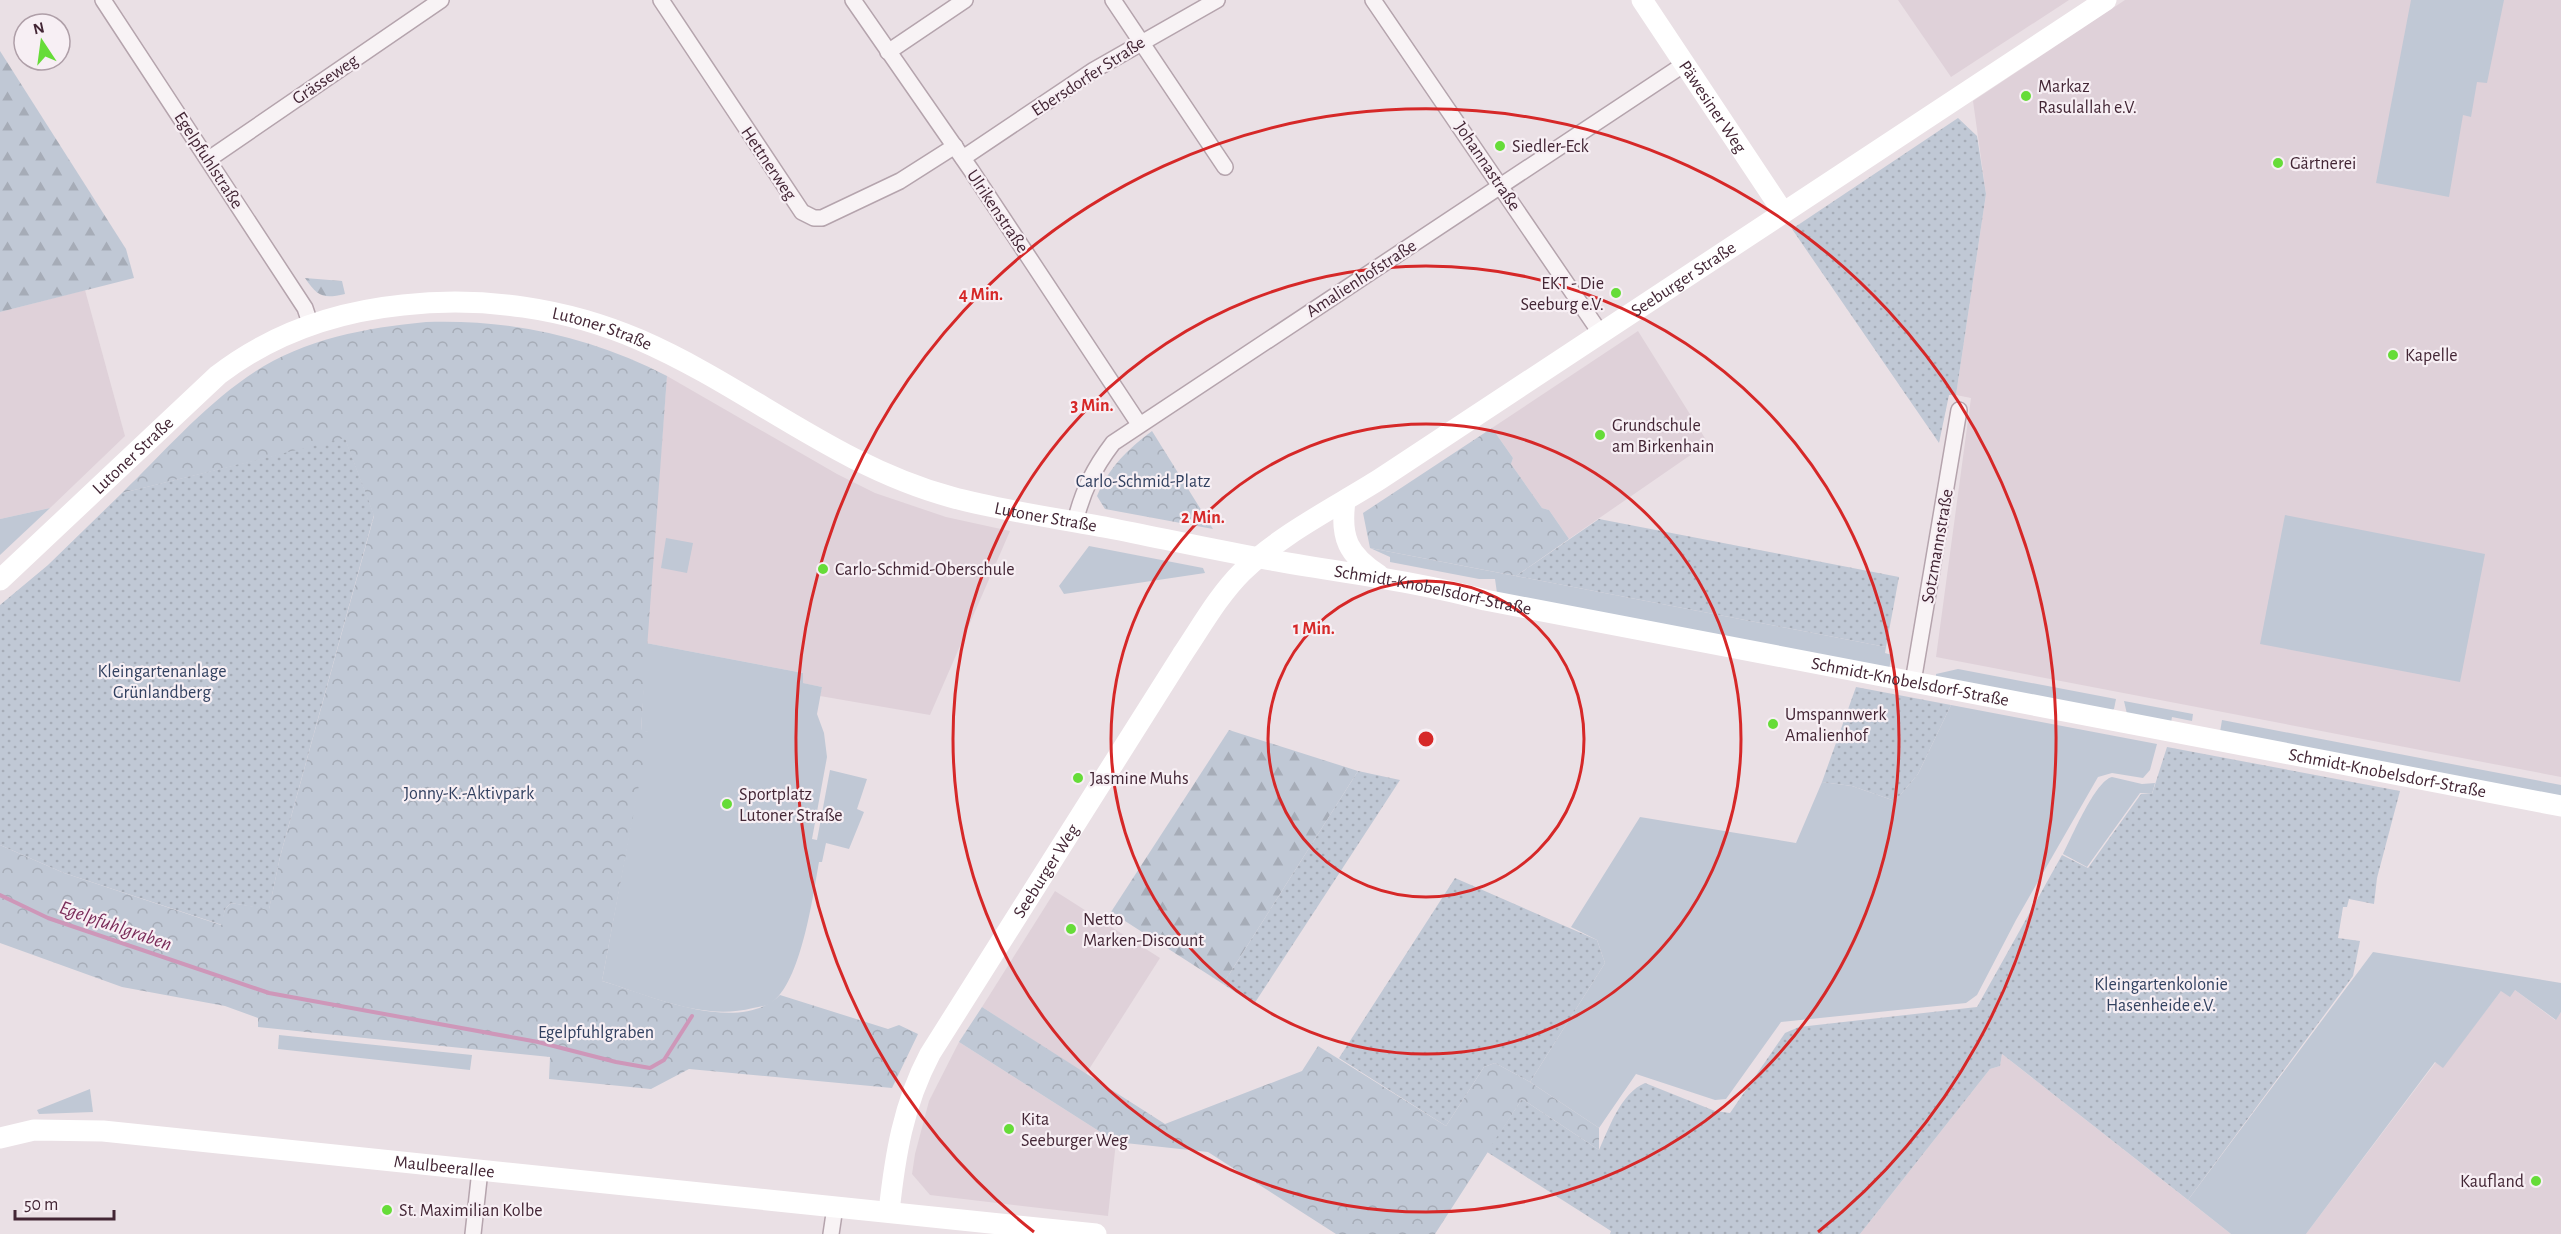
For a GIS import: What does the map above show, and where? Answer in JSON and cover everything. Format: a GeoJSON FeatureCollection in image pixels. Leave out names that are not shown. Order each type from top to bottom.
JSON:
{"type":"FeatureCollection","features":[{"type":"Feature","properties":{"kind":"street","name":"Egelpfuhlstraße"},"geometry":{"type":"LineString","coordinates":[[103,0],[305,308],[310,323]]}},
{"type":"Feature","properties":{"kind":"street","name":"Grässeweg"},"geometry":{"type":"LineString","coordinates":[[209,159],[441,0]]}},
{"type":"Feature","properties":{"kind":"street","name":"Hettnerweg"},"geometry":{"type":"LineString","coordinates":[[661,0],[802,212],[814,218],[822,218],[959,152]]}},
{"type":"Feature","properties":{"kind":"street","name":"Ulrikenstraße"},"geometry":{"type":"LineString","coordinates":[[854,0],[959,152],[1139,424]]}},
{"type":"Feature","properties":{"kind":"street"},"geometry":{"type":"LineString","coordinates":[[888,52],[965,0]]}},
{"type":"Feature","properties":{"kind":"street"},"geometry":{"type":"LineString","coordinates":[[1113,0],[1225,166]]}},
{"type":"Feature","properties":{"kind":"street","name":"Ebersdorfer Straße"},"geometry":{"type":"LineString","coordinates":[[959,152],[1141,41],[1217,0]]}},
{"type":"Feature","properties":{"kind":"street","name":"Johannastraße"},"geometry":{"type":"LineString","coordinates":[[1373,0],[1601,333]]}},
{"type":"Feature","properties":{"kind":"street","name":"Päwesiner Weg"},"geometry":{"type":"LineString","coordinates":[[1642,0],[1683,65],[1783,212]]}},
{"type":"Feature","properties":{"kind":"street","name":"Seeburger Straße"},"geometry":{"type":"LineString","coordinates":[[1259,558],[1320,515],[1345,501],[2106,0]]}},
{"type":"Feature","properties":{"kind":"street","name":"Amalienhofstraße"},"geometry":{"type":"LineString","coordinates":[[1075,522],[1082,495],[1093,470],[1113,443],[1683,65]]}},
{"type":"Feature","properties":{"kind":"street","name":"Lutoner Straße"},"geometry":{"type":"LineString","coordinates":[[0,580],[218,375],[255,349],[310,323],[386,306],[428,302],[483,303],[561,314],[641,340],[881,474],[965,501],[1259,558]]}},
{"type":"Feature","properties":{"kind":"street","name":"Sotzmannstraße"},"geometry":{"type":"LineString","coordinates":[[1913,682],[1959,410]]}},
{"type":"Feature","properties":{"kind":"street"},"geometry":{"type":"LineString","coordinates":[[1345,501],[1344,533],[1351,550],[1360,562],[1382,577]]}},
{"type":"Feature","properties":{"kind":"street","name":"Schmidt-Knobelsdorf-Straße"},"geometry":{"type":"LineString","coordinates":[[1259,558],[1382,577],[1913,682],[2561,806]]}},
{"type":"Feature","properties":{"kind":"street","name":"Seeburger Weg"},"geometry":{"type":"LineString","coordinates":[[889,1212],[903,1119],[913,1088],[936,1044],[1187,647],[1226,590],[1243,571],[1259,558]]}},
{"type":"Feature","properties":{"kind":"street","name":"Maulbeerallee"},"geometry":{"type":"LineString","coordinates":[[0,1138],[34,1130],[103,1131],[1096,1234]]}},
{"type":"Feature","properties":{"kind":"street"},"geometry":{"type":"LineString","coordinates":[[473,1234],[480,1170]]}},
{"type":"Feature","properties":{"kind":"street"},"geometry":{"type":"LineString","coordinates":[[831,1234],[835,1207]]}},
{"type":"Feature","properties":{"kind":"shaded area"},"geometry":{"type":"Polygon","coordinates":[[[1898,0],[2069,0],[1951,77],[1898,0]]]}},
{"type":"Feature","properties":{"kind":"shaded area"},"geometry":{"type":"Polygon","coordinates":[[[2125,0],[2561,0],[2561,777],[1936,657],[1971,398],[1956,395],[1986,194],[1973,101],[2125,0]]]}},
{"type":"Feature","properties":{"kind":"shaded area"},"geometry":{"type":"Polygon","coordinates":[[[85,290],[125,436],[50,508],[0,519],[0,312],[85,290]]]}},
{"type":"Feature","properties":{"kind":"shaded area","name":"Grundschule am Birkenhain"},"geometry":{"type":"Polygon","coordinates":[[[1638,331],[1708,443],[1569,539],[1549,510],[1542,508],[1511,464],[1513,458],[1492,428],[1638,331]]]}},
{"type":"Feature","properties":{"kind":"shaded area","name":"Carlo-Schmid-Oberschule"},"geometry":{"type":"Polygon","coordinates":[[[667,376],[837,474],[875,493],[946,517],[1010,531],[930,715],[820,696],[822,687],[802,683],[803,673],[646,643],[667,376]]]}},
{"type":"Feature","properties":{"kind":"shaded area"},"geometry":{"type":"Polygon","coordinates":[[[1055,891],[1160,958],[1086,1074],[982,1007],[1055,891]]]}},
{"type":"Feature","properties":{"kind":"shaded area"},"geometry":{"type":"Polygon","coordinates":[[[2515,990],[2555,1020],[2561,1012],[2561,1234],[2306,1234],[2436,1062],[2443,1067],[2501,991],[2515,990]]]}},
{"type":"Feature","properties":{"kind":"shaded area","name":"Kita Seeburger Weg"},"geometry":{"type":"Polygon","coordinates":[[[959,1042],[1116,1142],[1108,1216],[930,1195],[912,1174],[929,1101],[959,1042]]]}},
{"type":"Feature","properties":{"kind":"shaded area"},"geometry":{"type":"Polygon","coordinates":[[[2002,1054],[2231,1234],[1860,1234],[1990,1069],[2000,1066],[2002,1054]]]}},
{"type":"Feature","properties":{"kind":"green space"},"geometry":{"type":"Polygon","coordinates":[[[2411,0],[2504,0],[2487,83],[2477,82],[2471,117],[2463,115],[2449,197],[2376,183],[2411,0]]]}},
{"type":"Feature","properties":{"kind":"green space"},"geometry":{"type":"Polygon","coordinates":[[[0,51],[126,249],[134,278],[0,312],[0,51]]]}},
{"type":"Feature","properties":{"kind":"green space"},"geometry":{"type":"Polygon","coordinates":[[[1958,118],[1977,136],[1986,194],[1956,395],[1949,395],[1939,443],[1792,229],[1958,118]]]}},
{"type":"Feature","properties":{"kind":"green space"},"geometry":{"type":"Polygon","coordinates":[[[305,278],[342,281],[345,294],[322,295],[305,278]]]}},
{"type":"Feature","properties":{"kind":"green space","name":"Jonny-K.-Aktivpark"},"geometry":{"type":"Polygon","coordinates":[[[426,322],[489,324],[550,333],[609,351],[667,376],[641,730],[649,732],[602,981],[693,1009],[741,1012],[762,1007],[780,995],[888,1029],[899,1025],[918,1034],[892,1088],[689,1069],[651,1089],[549,1079],[550,1057],[258,1027],[258,1018],[225,1006],[122,987],[0,943],[0,845],[64,873],[221,925],[225,909],[231,903],[269,909],[280,857],[374,516],[345,439],[122,493],[214,403],[267,364],[332,338],[355,332],[426,322]]]}},
{"type":"Feature","properties":{"kind":"green space"},"geometry":{"type":"Polygon","coordinates":[[[1492,428],[1513,458],[1511,464],[1542,508],[1549,510],[1569,539],[1516,576],[1370,548],[1363,513],[1492,428]]]}},
{"type":"Feature","properties":{"kind":"green space","name":"Carlo-Schmid-Platz"},"geometry":{"type":"Polygon","coordinates":[[[1152,431],[1213,529],[1105,509],[1097,496],[1107,476],[1127,452],[1152,431]]]}},
{"type":"Feature","properties":{"kind":"green space","name":"Kleingartenanlage Grünlandberg"},"geometry":{"type":"Polygon","coordinates":[[[345,438],[374,515],[280,857],[269,910],[231,903],[225,909],[222,925],[64,873],[0,845],[0,605],[48,565],[122,493],[345,438]]]}},
{"type":"Feature","properties":{"kind":"green space"},"geometry":{"type":"Polygon","coordinates":[[[50,508],[0,555],[0,519],[50,508]]]}},
{"type":"Feature","properties":{"kind":"green space"},"geometry":{"type":"Polygon","coordinates":[[[2285,515],[2485,554],[2460,682],[2260,644],[2285,515]]]}},
{"type":"Feature","properties":{"kind":"green space"},"geometry":{"type":"Polygon","coordinates":[[[1599,519],[1899,577],[1886,647],[1516,576],[1599,519]]]}},
{"type":"Feature","properties":{"kind":"green space"},"geometry":{"type":"Polygon","coordinates":[[[666,538],[693,543],[687,573],[661,568],[666,538]]]}},
{"type":"Feature","properties":{"kind":"green space"},"geometry":{"type":"Polygon","coordinates":[[[1089,546],[1203,568],[1205,573],[1064,594],[1059,586],[1089,546]]]}},
{"type":"Feature","properties":{"kind":"green space"},"geometry":{"type":"Polygon","coordinates":[[[1370,548],[1886,647],[1885,653],[1892,655],[1889,669],[1497,593],[1495,579],[1479,579],[1390,562],[1390,557],[1370,548]]]}},
{"type":"Feature","properties":{"kind":"green space","name":"Sportplatz Lutoner Straße"},"geometry":{"type":"Polygon","coordinates":[[[646,643],[803,673],[803,683],[822,687],[817,714],[824,733],[827,757],[812,839],[817,840],[830,770],[867,779],[857,809],[864,812],[849,849],[826,843],[822,862],[819,862],[798,959],[781,993],[767,1005],[734,1011],[696,1009],[658,1000],[602,981],[648,732],[641,731],[646,643]]]}},
{"type":"Feature","properties":{"kind":"green space"},"geometry":{"type":"Polygon","coordinates":[[[1958,669],[2116,699],[2114,709],[2111,711],[1936,678],[1936,674],[1958,669]]]}},
{"type":"Feature","properties":{"kind":"green space"},"geometry":{"type":"Polygon","coordinates":[[[1856,687],[1951,705],[1918,774],[1895,801],[1852,786],[1822,782],[1856,687]]]}},
{"type":"Feature","properties":{"kind":"green space"},"geometry":{"type":"Polygon","coordinates":[[[2124,701],[2193,714],[2192,721],[2172,717],[2171,723],[2127,714],[2124,701]]]}},
{"type":"Feature","properties":{"kind":"green space"},"geometry":{"type":"Polygon","coordinates":[[[1951,705],[2157,744],[2150,770],[2143,778],[2112,773],[2098,777],[2016,920],[1977,995],[1966,1003],[1781,1022],[1726,1099],[1715,1100],[1636,1074],[1599,1128],[1530,1082],[1605,963],[1597,940],[1571,927],[1640,817],[1796,843],[1822,782],[1852,786],[1895,801],[1918,774],[1951,705]]]}},
{"type":"Feature","properties":{"kind":"green space"},"geometry":{"type":"Polygon","coordinates":[[[2222,720],[2561,785],[2561,798],[2220,732],[2222,720]]]}},
{"type":"Feature","properties":{"kind":"green space"},"geometry":{"type":"Polygon","coordinates":[[[1229,730],[1358,771],[1223,984],[1111,912],[1229,730]]]}},
{"type":"Feature","properties":{"kind":"green space","name":"Kleingartenkolonie Hasenheide e.V."},"geometry":{"type":"Polygon","coordinates":[[[2167,747],[2400,791],[2377,878],[2374,904],[2349,899],[2347,907],[2343,907],[2338,938],[2360,941],[2353,976],[2188,1200],[2002,1054],[2000,1066],[1990,1069],[1860,1234],[1610,1234],[1611,1231],[1487,1152],[1522,1099],[1599,1150],[1623,1103],[1629,1095],[1645,1083],[1715,1111],[1730,1113],[1785,1033],[1799,1027],[1977,1007],[2062,855],[2088,868],[2141,794],[2152,794],[2167,747]]]}},
{"type":"Feature","properties":{"kind":"green space"},"geometry":{"type":"Polygon","coordinates":[[[1358,771],[1400,780],[1254,1004],[1223,984],[1358,771]]]}},
{"type":"Feature","properties":{"kind":"green space"},"geometry":{"type":"Polygon","coordinates":[[[2112,777],[2142,784],[2155,783],[2152,794],[2140,793],[2087,867],[2063,854],[2098,788],[2112,777]]]}},
{"type":"Feature","properties":{"kind":"green space"},"geometry":{"type":"Polygon","coordinates":[[[1455,878],[1597,940],[1605,963],[1530,1082],[1495,1063],[1484,1067],[1446,1126],[1339,1058],[1455,878]]]}},
{"type":"Feature","properties":{"kind":"green space"},"geometry":{"type":"Polygon","coordinates":[[[2373,952],[2561,983],[2561,1012],[2556,1020],[2515,990],[2510,997],[2501,991],[2443,1068],[2435,1062],[2306,1234],[2231,1234],[2188,1200],[2373,952]]]}},
{"type":"Feature","properties":{"kind":"green space"},"geometry":{"type":"Polygon","coordinates":[[[982,1007],[1165,1124],[1302,1071],[1318,1046],[1446,1126],[1484,1067],[1495,1063],[1530,1082],[1599,1128],[1599,1150],[1522,1099],[1435,1234],[1336,1234],[1208,1152],[1116,1142],[959,1042],[982,1007]]]}},
{"type":"Feature","properties":{"kind":"green space"},"geometry":{"type":"Polygon","coordinates":[[[279,1035],[472,1055],[470,1070],[278,1049],[279,1035]]]}},
{"type":"Feature","properties":{"kind":"green space"},"geometry":{"type":"Polygon","coordinates":[[[90,1089],[93,1112],[39,1114],[37,1110],[90,1089]]]}},
{"type":"Feature","properties":{"kind":"waterway","name":"Egelpfuhlgraben"},"geometry":{"type":"LineString","coordinates":[[0,895],[48,918],[269,993],[538,1042],[616,1062],[650,1068],[664,1060],[692,1016]]}},
{"type":"Feature","properties":{"kind":"place","name":"Markaz Rasulallah e.V."},"geometry":{"type":"Point","coordinates":[2026,96]}},
{"type":"Feature","properties":{"kind":"place","name":"Siedler-Eck"},"geometry":{"type":"Point","coordinates":[1500,146]}},
{"type":"Feature","properties":{"kind":"place","name":"Gärtnerei"},"geometry":{"type":"Point","coordinates":[2278,163]}},
{"type":"Feature","properties":{"kind":"place","name":"EKT - Die Seeburg e.V."},"geometry":{"type":"Point","coordinates":[1616,293]}},
{"type":"Feature","properties":{"kind":"place","name":"Kapelle"},"geometry":{"type":"Point","coordinates":[2393,355]}},
{"type":"Feature","properties":{"kind":"place","name":"Grundschule am Birkenhain"},"geometry":{"type":"Point","coordinates":[1600,435]}},
{"type":"Feature","properties":{"kind":"place","name":"Carlo-Schmid-Oberschule"},"geometry":{"type":"Point","coordinates":[823,569]}},
{"type":"Feature","properties":{"kind":"place","name":"Umspannwerk Amalienhof"},"geometry":{"type":"Point","coordinates":[1773,724]}},
{"type":"Feature","properties":{"kind":"place","name":"Jasmine Muhs"},"geometry":{"type":"Point","coordinates":[1078,778]}},
{"type":"Feature","properties":{"kind":"place","name":"Sportplatz Lutoner Straße"},"geometry":{"type":"Point","coordinates":[727,804]}},
{"type":"Feature","properties":{"kind":"place","name":"Netto Marken-Discount"},"geometry":{"type":"Point","coordinates":[1071,929]}},
{"type":"Feature","properties":{"kind":"place","name":"Kita Seeburger Weg"},"geometry":{"type":"Point","coordinates":[1009,1129]}},
{"type":"Feature","properties":{"kind":"place","name":"Kaufland"},"geometry":{"type":"Point","coordinates":[2536,1181]}},
{"type":"Feature","properties":{"kind":"place","name":"St. Maximilian Kolbe"},"geometry":{"type":"Point","coordinates":[387,1210]}}]}
